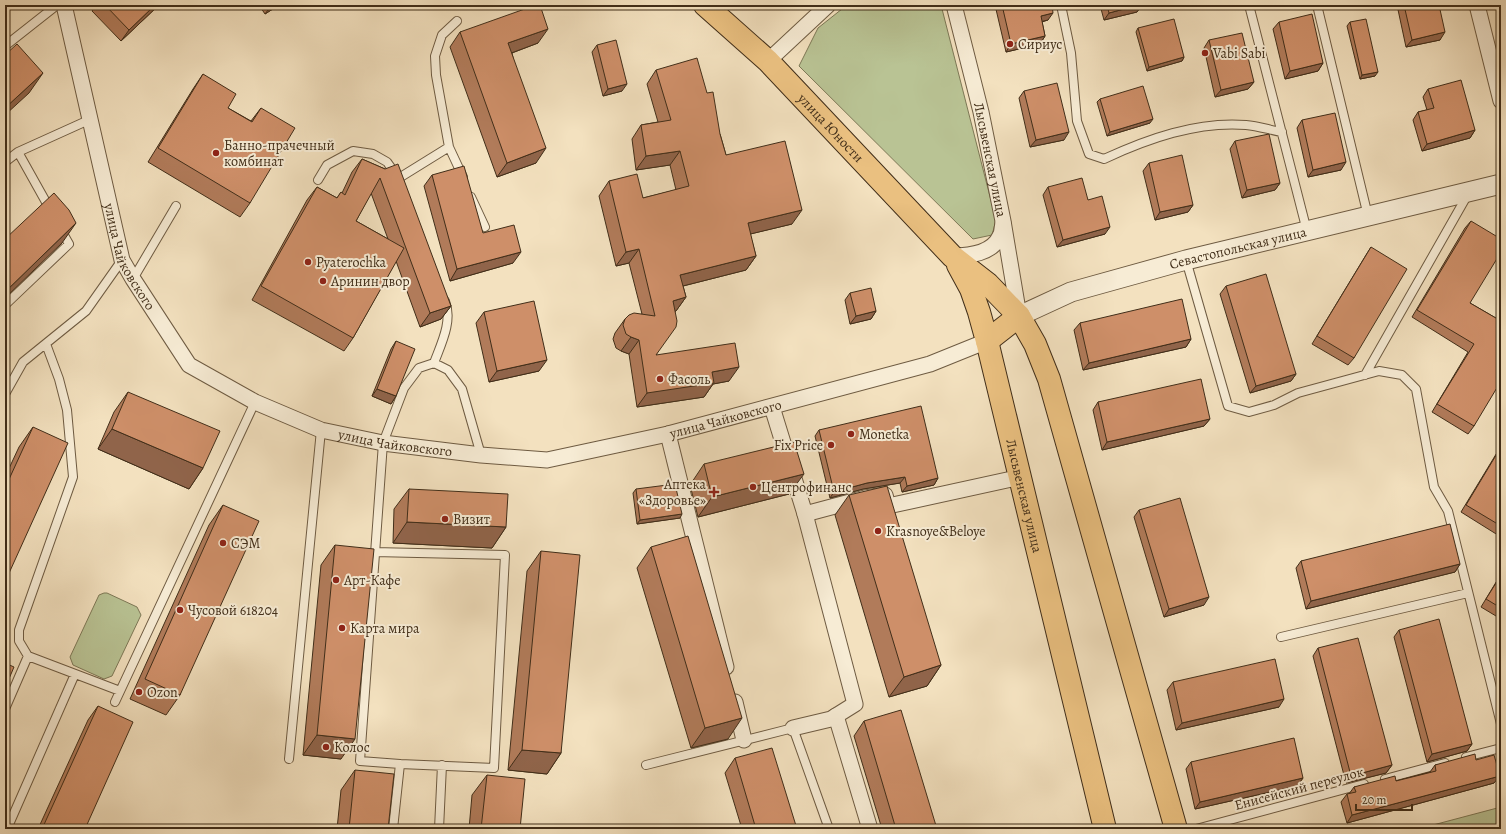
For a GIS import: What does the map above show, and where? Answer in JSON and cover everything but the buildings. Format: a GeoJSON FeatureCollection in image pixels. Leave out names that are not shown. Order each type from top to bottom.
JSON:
{"type":"FeatureCollection","features":[{"type":"Feature","properties":{"kind":"main road","name":"улица Юности"},"geometry":{"type":"LineString","coordinates":[[705,5],[768,62],[952,256]]}},
{"type":"Feature","properties":{"kind":"main road","name":"Лысьвенская улица"},"geometry":{"type":"LineString","coordinates":[[952,256],[988,284],[1019,316],[1035,344],[1049,379],[1176,829]]}},
{"type":"Feature","properties":{"kind":"main road","name":"Лысьвенская улица"},"geometry":{"type":"LineString","coordinates":[[952,256],[971,289],[987,341],[1105,829]]}},
{"type":"Feature","properties":{"kind":"main road","name":"Севастопольская улица"},"geometry":{"type":"LineString","coordinates":[[987,341],[1019,316]]}},
{"type":"Feature","properties":{"kind":"street","name":"улица Чайковского"},"geometry":{"type":"LineString","coordinates":[[64,5],[122,260],[133,279],[190,365],[255,402],[321,430],[383,443],[481,456],[547,460],[668,434],[772,407],[930,364],[987,341]]}},
{"type":"Feature","properties":{"kind":"street"},"geometry":{"type":"LineString","coordinates":[[768,62],[828,5]]}},
{"type":"Feature","properties":{"kind":"street","name":"Лысьвенская улица"},"geometry":{"type":"LineString","coordinates":[[954,5],[981,112],[1003,220],[1019,316]]}},
{"type":"Feature","properties":{"kind":"street"},"geometry":{"type":"LineString","coordinates":[[1477,5],[1501,101]]}},
{"type":"Feature","properties":{"kind":"street","name":"Севастопольская улица"},"geometry":{"type":"LineString","coordinates":[[1019,316],[1071,292],[1186,260],[1501,184]]}},
{"type":"Feature","properties":{"kind":"street"},"geometry":{"type":"LineString","coordinates":[[952,256],[967,256],[981,252],[992,246],[1000,236],[1003,220]]}},
{"type":"Feature","properties":{"kind":"street"},"geometry":{"type":"LineString","coordinates":[[772,407],[805,514],[855,704],[831,719],[793,728]]}},
{"type":"Feature","properties":{"kind":"street"},"geometry":{"type":"LineString","coordinates":[[668,434],[744,740]]}},
{"type":"Feature","properties":{"kind":"street"},"geometry":{"type":"LineString","coordinates":[[805,514],[866,498],[885,495],[888,506],[1021,477]]}},
{"type":"Feature","properties":{"kind":"street"},"geometry":{"type":"LineString","coordinates":[[836,716],[870,829]]}},
{"type":"Feature","properties":{"kind":"lane"},"geometry":{"type":"LineString","coordinates":[[5,46],[57,5]]}},
{"type":"Feature","properties":{"kind":"lane"},"geometry":{"type":"LineString","coordinates":[[1061,5],[1071,53],[1077,121],[1089,154],[1104,159],[1138,144],[1180,132],[1218,125],[1247,125],[1282,132]]}},
{"type":"Feature","properties":{"kind":"lane"},"geometry":{"type":"LineString","coordinates":[[1249,5],[1307,230]]}},
{"type":"Feature","properties":{"kind":"lane"},"geometry":{"type":"LineString","coordinates":[[1317,5],[1368,216]]}},
{"type":"Feature","properties":{"kind":"lane"},"geometry":{"type":"LineString","coordinates":[[457,21],[442,35],[435,56],[436,75],[449,147],[485,227]]}},
{"type":"Feature","properties":{"kind":"lane"},"geometry":{"type":"LineString","coordinates":[[5,162],[18,152],[91,119]]}},
{"type":"Feature","properties":{"kind":"lane"},"geometry":{"type":"LineString","coordinates":[[318,180],[327,165],[354,151],[373,154],[387,162],[400,181],[449,147]]}},
{"type":"Feature","properties":{"kind":"lane"},"geometry":{"type":"LineString","coordinates":[[5,305],[69,244],[18,152]]}},
{"type":"Feature","properties":{"kind":"lane"},"geometry":{"type":"LineString","coordinates":[[1365,375],[1470,192]]}},
{"type":"Feature","properties":{"kind":"lane"},"geometry":{"type":"LineString","coordinates":[[133,279],[176,206]]}},
{"type":"Feature","properties":{"kind":"lane"},"geometry":{"type":"LineString","coordinates":[[5,394],[23,362],[86,311],[122,260]]}},
{"type":"Feature","properties":{"kind":"lane"},"geometry":{"type":"LineString","coordinates":[[1186,260],[1228,406],[1249,412],[1274,405],[1298,393],[1380,371],[1402,375],[1416,389],[1434,487],[1448,511],[1501,724]]}},
{"type":"Feature","properties":{"kind":"lane"},"geometry":{"type":"LineString","coordinates":[[434,363],[448,326],[447,305],[441,290]]}},
{"type":"Feature","properties":{"kind":"lane"},"geometry":{"type":"LineString","coordinates":[[46,344],[59,379],[67,410],[73,477],[19,630],[19,641],[28,656],[120,691]]}},
{"type":"Feature","properties":{"kind":"lane"},"geometry":{"type":"LineString","coordinates":[[374,552],[505,554],[494,768],[360,761],[374,552],[383,443],[404,388],[419,368],[434,363],[448,370],[462,389],[481,456]]}},
{"type":"Feature","properties":{"kind":"lane"},"geometry":{"type":"LineString","coordinates":[[115,702],[255,402]]}},
{"type":"Feature","properties":{"kind":"lane"},"geometry":{"type":"LineString","coordinates":[[289,759],[321,430]]}},
{"type":"Feature","properties":{"kind":"lane"},"geometry":{"type":"LineString","coordinates":[[1280,637],[1468,593]]}},
{"type":"Feature","properties":{"kind":"lane"},"geometry":{"type":"LineString","coordinates":[[5,709],[28,656]]}},
{"type":"Feature","properties":{"kind":"lane"},"geometry":{"type":"LineString","coordinates":[[7,829],[75,674]]}},
{"type":"Feature","properties":{"kind":"lane"},"geometry":{"type":"LineString","coordinates":[[646,765],[793,728],[829,829]]}},
{"type":"Feature","properties":{"kind":"lane","name":"Енисейский переулок"},"geometry":{"type":"LineString","coordinates":[[1196,829],[1501,748]]}},
{"type":"Feature","properties":{"kind":"lane"},"geometry":{"type":"LineString","coordinates":[[393,829],[400,764]]}},
{"type":"Feature","properties":{"kind":"lane"},"geometry":{"type":"LineString","coordinates":[[439,829],[442,765]]}},
{"type":"Feature","properties":{"kind":"green space"},"geometry":{"type":"Polygon","coordinates":[[[847,5],[941,5],[996,220],[992,235],[973,239],[799,66],[818,28],[847,5]]]}},
{"type":"Feature","properties":{"kind":"green space"},"geometry":{"type":"Polygon","coordinates":[[[104,593],[137,607],[141,615],[112,676],[104,679],[73,665],[70,657],[99,595],[104,593]]]}},
{"type":"Feature","properties":{"kind":"green space"},"geometry":{"type":"Polygon","coordinates":[[[1501,807],[1501,829],[1418,829],[1501,807]]]}},
{"type":"Feature","properties":{"kind":"place","name":"Сириус"},"geometry":{"type":"Point","coordinates":[1010,44]}},
{"type":"Feature","properties":{"kind":"place","name":"Vabi Sabi"},"geometry":{"type":"Point","coordinates":[1205,53]}},
{"type":"Feature","properties":{"kind":"place","name":"Банно-прачечный комбинат"},"geometry":{"type":"Point","coordinates":[216,153]}},
{"type":"Feature","properties":{"kind":"place","name":"Pyaterochka"},"geometry":{"type":"Point","coordinates":[308,262]}},
{"type":"Feature","properties":{"kind":"place","name":"Аринин двор"},"geometry":{"type":"Point","coordinates":[323,281]}},
{"type":"Feature","properties":{"kind":"place","name":"Фасоль"},"geometry":{"type":"Point","coordinates":[660,379]}},
{"type":"Feature","properties":{"kind":"place","name":"Monetka"},"geometry":{"type":"Point","coordinates":[851,434]}},
{"type":"Feature","properties":{"kind":"place","name":"Fix Price"},"geometry":{"type":"Point","coordinates":[831,445]}},
{"type":"Feature","properties":{"kind":"place","name":"Центрофинанс"},"geometry":{"type":"Point","coordinates":[753,487]}},
{"type":"Feature","properties":{"kind":"place","name":"Аптека «Здоровье»"},"geometry":{"type":"Point","coordinates":[714,492]}},
{"type":"Feature","properties":{"kind":"place","name":"Визит"},"geometry":{"type":"Point","coordinates":[445,519]}},
{"type":"Feature","properties":{"kind":"place","name":"Krasnoye&Beloye"},"geometry":{"type":"Point","coordinates":[878,531]}},
{"type":"Feature","properties":{"kind":"place","name":"СЭМ"},"geometry":{"type":"Point","coordinates":[223,543]}},
{"type":"Feature","properties":{"kind":"place","name":"Арт-Кафе"},"geometry":{"type":"Point","coordinates":[336,580]}},
{"type":"Feature","properties":{"kind":"place","name":"Чусовой 618204"},"geometry":{"type":"Point","coordinates":[180,610]}},
{"type":"Feature","properties":{"kind":"place","name":"Карта мира"},"geometry":{"type":"Point","coordinates":[342,628]}},
{"type":"Feature","properties":{"kind":"place","name":"Ozon"},"geometry":{"type":"Point","coordinates":[139,692]}},
{"type":"Feature","properties":{"kind":"place","name":"Колос"},"geometry":{"type":"Point","coordinates":[326,747]}}]}
